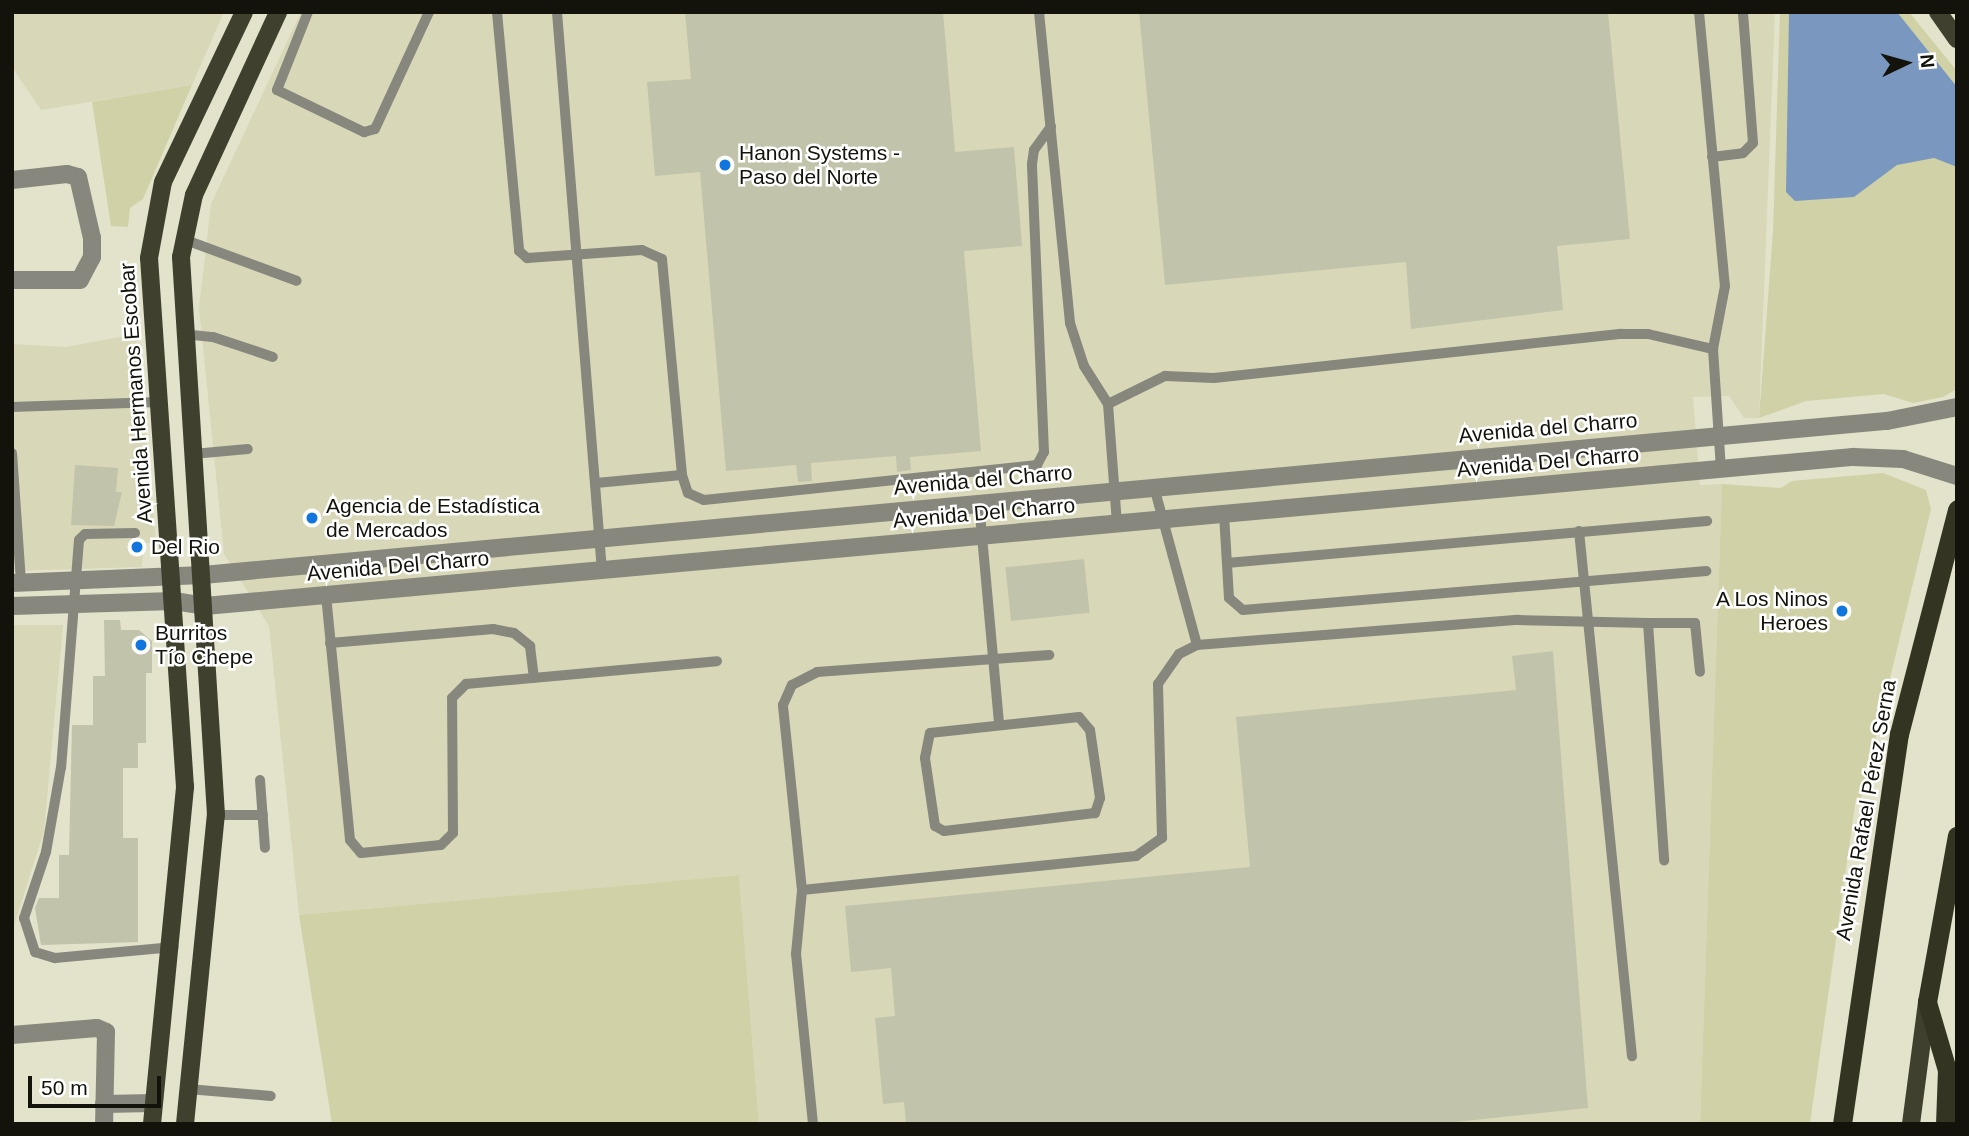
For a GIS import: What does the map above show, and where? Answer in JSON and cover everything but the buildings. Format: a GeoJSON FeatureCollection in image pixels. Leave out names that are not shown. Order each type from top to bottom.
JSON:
{"type":"FeatureCollection","features":[{"type":"Feature","properties":{"kind":"highway","name":"Avenida Rafael Pérez Serna"},"geometry":{"type":"LineString","coordinates":[[1842,1124],[1899,734],[1957,509]]}},
{"type":"Feature","properties":{"kind":"highway"},"geometry":{"type":"LineString","coordinates":[[1945,1124],[1947,1070],[1927,1002],[1957,836]]}},
{"type":"Feature","properties":{"kind":"main road","name":"Avenida Hermanos Escobar"},"geometry":{"type":"LineString","coordinates":[[152,1124],[173,947],[185,799],[174,601],[149,258],[163,181],[244,12]]}},
{"type":"Feature","properties":{"kind":"main road"},"geometry":{"type":"LineString","coordinates":[[185,1124],[216,816],[203,575],[183,334],[183,239],[194,195],[278,12]]}},
{"type":"Feature","properties":{"kind":"main road"},"geometry":{"type":"LineString","coordinates":[[1938,12],[1957,39]]}},
{"type":"Feature","properties":{"kind":"main road"},"geometry":{"type":"LineString","coordinates":[[162,457],[193,454]]}},
{"type":"Feature","properties":{"kind":"main road"},"geometry":{"type":"LineString","coordinates":[[173,947],[203,948]]}},
{"type":"Feature","properties":{"kind":"main road"},"geometry":{"type":"LineString","coordinates":[[1911,1124],[1927,1002]]}},
{"type":"Feature","properties":{"kind":"street"},"geometry":{"type":"LineString","coordinates":[[12,180],[67,174],[78,177],[92,238],[92,257],[80,280],[12,280]]}},
{"type":"Feature","properties":{"kind":"street","name":"Avenida del Charro"},"geometry":{"type":"LineString","coordinates":[[16,583],[172,578],[1916,418],[1957,407]]}},
{"type":"Feature","properties":{"kind":"street","name":"Avenida Del Charro"},"geometry":{"type":"LineString","coordinates":[[12,606],[174,601],[205,606],[1879,457],[1918,462],[1957,476]]}},
{"type":"Feature","properties":{"kind":"street"},"geometry":{"type":"LineString","coordinates":[[322,564],[326,595]]}},
{"type":"Feature","properties":{"kind":"street"},"geometry":{"type":"LineString","coordinates":[[12,1035],[106,1031],[104,1124]]}},
{"type":"Feature","properties":{"kind":"street"},"geometry":{"type":"LineString","coordinates":[[104,1104],[153,1103]]}},
{"type":"Feature","properties":{"kind":"lane"},"geometry":{"type":"LineString","coordinates":[[308,12],[277,90],[370,132],[429,12]]}},
{"type":"Feature","properties":{"kind":"lane"},"geometry":{"type":"LineString","coordinates":[[497,12],[519,251],[527,258],[642,250],[662,259],[682,475],[688,493],[704,500],[1037,465],[1044,452],[1032,164],[1034,150],[1051,127]]}},
{"type":"Feature","properties":{"kind":"lane"},"geometry":{"type":"LineString","coordinates":[[557,12],[602,570]]}},
{"type":"Feature","properties":{"kind":"lane"},"geometry":{"type":"LineString","coordinates":[[1039,12],[1070,323],[1084,366],[1108,404],[1117,524]]}},
{"type":"Feature","properties":{"kind":"lane"},"geometry":{"type":"LineString","coordinates":[[1699,12],[1725,286],[1713,349],[1721,469]]}},
{"type":"Feature","properties":{"kind":"lane"},"geometry":{"type":"LineString","coordinates":[[1712,157],[1743,153],[1753,143],[1744,12]]}},
{"type":"Feature","properties":{"kind":"lane"},"geometry":{"type":"LineString","coordinates":[[183,239],[297,281]]}},
{"type":"Feature","properties":{"kind":"lane"},"geometry":{"type":"LineString","coordinates":[[183,334],[213,337],[273,357]]}},
{"type":"Feature","properties":{"kind":"lane"},"geometry":{"type":"LineString","coordinates":[[1108,404],[1166,376],[1214,377],[1622,334],[1648,334],[1713,349]]}},
{"type":"Feature","properties":{"kind":"lane"},"geometry":{"type":"LineString","coordinates":[[12,407],[158,402]]}},
{"type":"Feature","properties":{"kind":"lane"},"geometry":{"type":"LineString","coordinates":[[193,454],[248,449]]}},
{"type":"Feature","properties":{"kind":"lane"},"geometry":{"type":"LineString","coordinates":[[12,453],[16,583]]}},
{"type":"Feature","properties":{"kind":"lane"},"geometry":{"type":"LineString","coordinates":[[596,483],[682,475]]}},
{"type":"Feature","properties":{"kind":"lane"},"geometry":{"type":"LineString","coordinates":[[1154,487],[1197,645]]}},
{"type":"Feature","properties":{"kind":"lane"},"geometry":{"type":"LineString","coordinates":[[979,503],[999,724]]}},
{"type":"Feature","properties":{"kind":"lane"},"geometry":{"type":"LineString","coordinates":[[1224,514],[1229,598],[1243,610],[1706,571]]}},
{"type":"Feature","properties":{"kind":"lane"},"geometry":{"type":"LineString","coordinates":[[1227,564],[1578,531],[1707,522]]}},
{"type":"Feature","properties":{"kind":"lane"},"geometry":{"type":"LineString","coordinates":[[1578,531],[1632,1056]]}},
{"type":"Feature","properties":{"kind":"lane"},"geometry":{"type":"LineString","coordinates":[[135,533],[80,536],[61,767],[47,852],[24,918],[27,937],[35,952],[55,958],[173,947]]}},
{"type":"Feature","properties":{"kind":"lane"},"geometry":{"type":"LineString","coordinates":[[326,595],[350,840],[361,853],[442,845],[453,833],[454,691],[466,684],[717,661]]}},
{"type":"Feature","properties":{"kind":"lane"},"geometry":{"type":"LineString","coordinates":[[802,890],[1146,852],[1163,830],[1158,684],[1179,654],[1197,645],[1518,620],[1589,625],[1695,623],[1700,672]]}},
{"type":"Feature","properties":{"kind":"lane"},"geometry":{"type":"LineString","coordinates":[[1647,622],[1664,860]]}},
{"type":"Feature","properties":{"kind":"lane"},"geometry":{"type":"LineString","coordinates":[[330,643],[493,629],[514,633],[530,646],[534,678]]}},
{"type":"Feature","properties":{"kind":"lane"},"geometry":{"type":"LineString","coordinates":[[813,1124],[796,954],[802,890],[783,705],[792,685],[817,672],[1049,655]]}},
{"type":"Feature","properties":{"kind":"lane"},"geometry":{"type":"LineString","coordinates":[[1079,717],[1088,723],[1100,798],[1095,813],[944,831],[935,826],[927,736],[999,724],[1079,717]]}},
{"type":"Feature","properties":{"kind":"lane"},"geometry":{"type":"LineString","coordinates":[[260,780],[265,848]]}},
{"type":"Feature","properties":{"kind":"lane"},"geometry":{"type":"LineString","coordinates":[[216,816],[263,816]]}},
{"type":"Feature","properties":{"kind":"lane"},"geometry":{"type":"LineString","coordinates":[[188,1088],[271,1096]]}},
{"type":"Feature","properties":{"kind":"shaded area"},"geometry":{"type":"Polygon","coordinates":[[[12,12],[224,12],[192,85],[41,110],[12,67],[12,12]]]}},
{"type":"Feature","properties":{"kind":"shaded area"},"geometry":{"type":"Polygon","coordinates":[[[301,12],[1775,12],[1759,418],[1744,418],[1729,396],[1693,397],[1700,485],[1722,484],[1700,1124],[759,1124],[739,875],[299,915],[269,626],[224,554],[199,308],[211,204],[301,12]]]}},
{"type":"Feature","properties":{"kind":"shaded area"},"geometry":{"type":"Polygon","coordinates":[[[1780,12],[1909,12],[1957,71],[1957,389],[1943,397],[1913,403],[1884,394],[1806,401],[1759,418],[1773,231],[1780,12]]]}},
{"type":"Feature","properties":{"kind":"shaded area"},"geometry":{"type":"Polygon","coordinates":[[[192,85],[143,199],[130,208],[128,227],[111,226],[92,102],[192,85]]]}},
{"type":"Feature","properties":{"kind":"shaded area"},"geometry":{"type":"Polygon","coordinates":[[[136,334],[156,543],[144,543],[142,567],[12,571],[12,344],[66,347],[136,334]]]}},
{"type":"Feature","properties":{"kind":"shaded area"},"geometry":{"type":"Polygon","coordinates":[[[1883,473],[1926,490],[1931,509],[1861,798],[1856,798],[1810,1124],[1700,1124],[1722,484],[1781,488],[1792,481],[1883,473]]]}},
{"type":"Feature","properties":{"kind":"shaded area"},"geometry":{"type":"Polygon","coordinates":[[[12,625],[63,625],[44,831],[12,932],[12,625]]]}},
{"type":"Feature","properties":{"kind":"shaded area"},"geometry":{"type":"Polygon","coordinates":[[[739,875],[759,1124],[332,1124],[299,915],[739,875]]]}},
{"type":"Feature","properties":{"kind":"water"},"geometry":{"type":"Polygon","coordinates":[[[1789,12],[1897,12],[1957,87],[1957,167],[1934,158],[1897,165],[1854,197],[1795,201],[1786,192],[1789,12]]]}},
{"type":"Feature","properties":{"kind":"place","name":"Hanon Systems - Paso del Norte"},"geometry":{"type":"Point","coordinates":[725,165]}},
{"type":"Feature","properties":{"kind":"place","name":"Agencia de Estadística de Mercados"},"geometry":{"type":"Point","coordinates":[312,518]}},
{"type":"Feature","properties":{"kind":"place","name":"Del Rio"},"geometry":{"type":"Point","coordinates":[137,547]}},
{"type":"Feature","properties":{"kind":"place","name":"A Los Ninos Heroes"},"geometry":{"type":"Point","coordinates":[1842,611]}},
{"type":"Feature","properties":{"kind":"place","name":"Burritos Tío Chepe"},"geometry":{"type":"Point","coordinates":[141,645]}}]}
